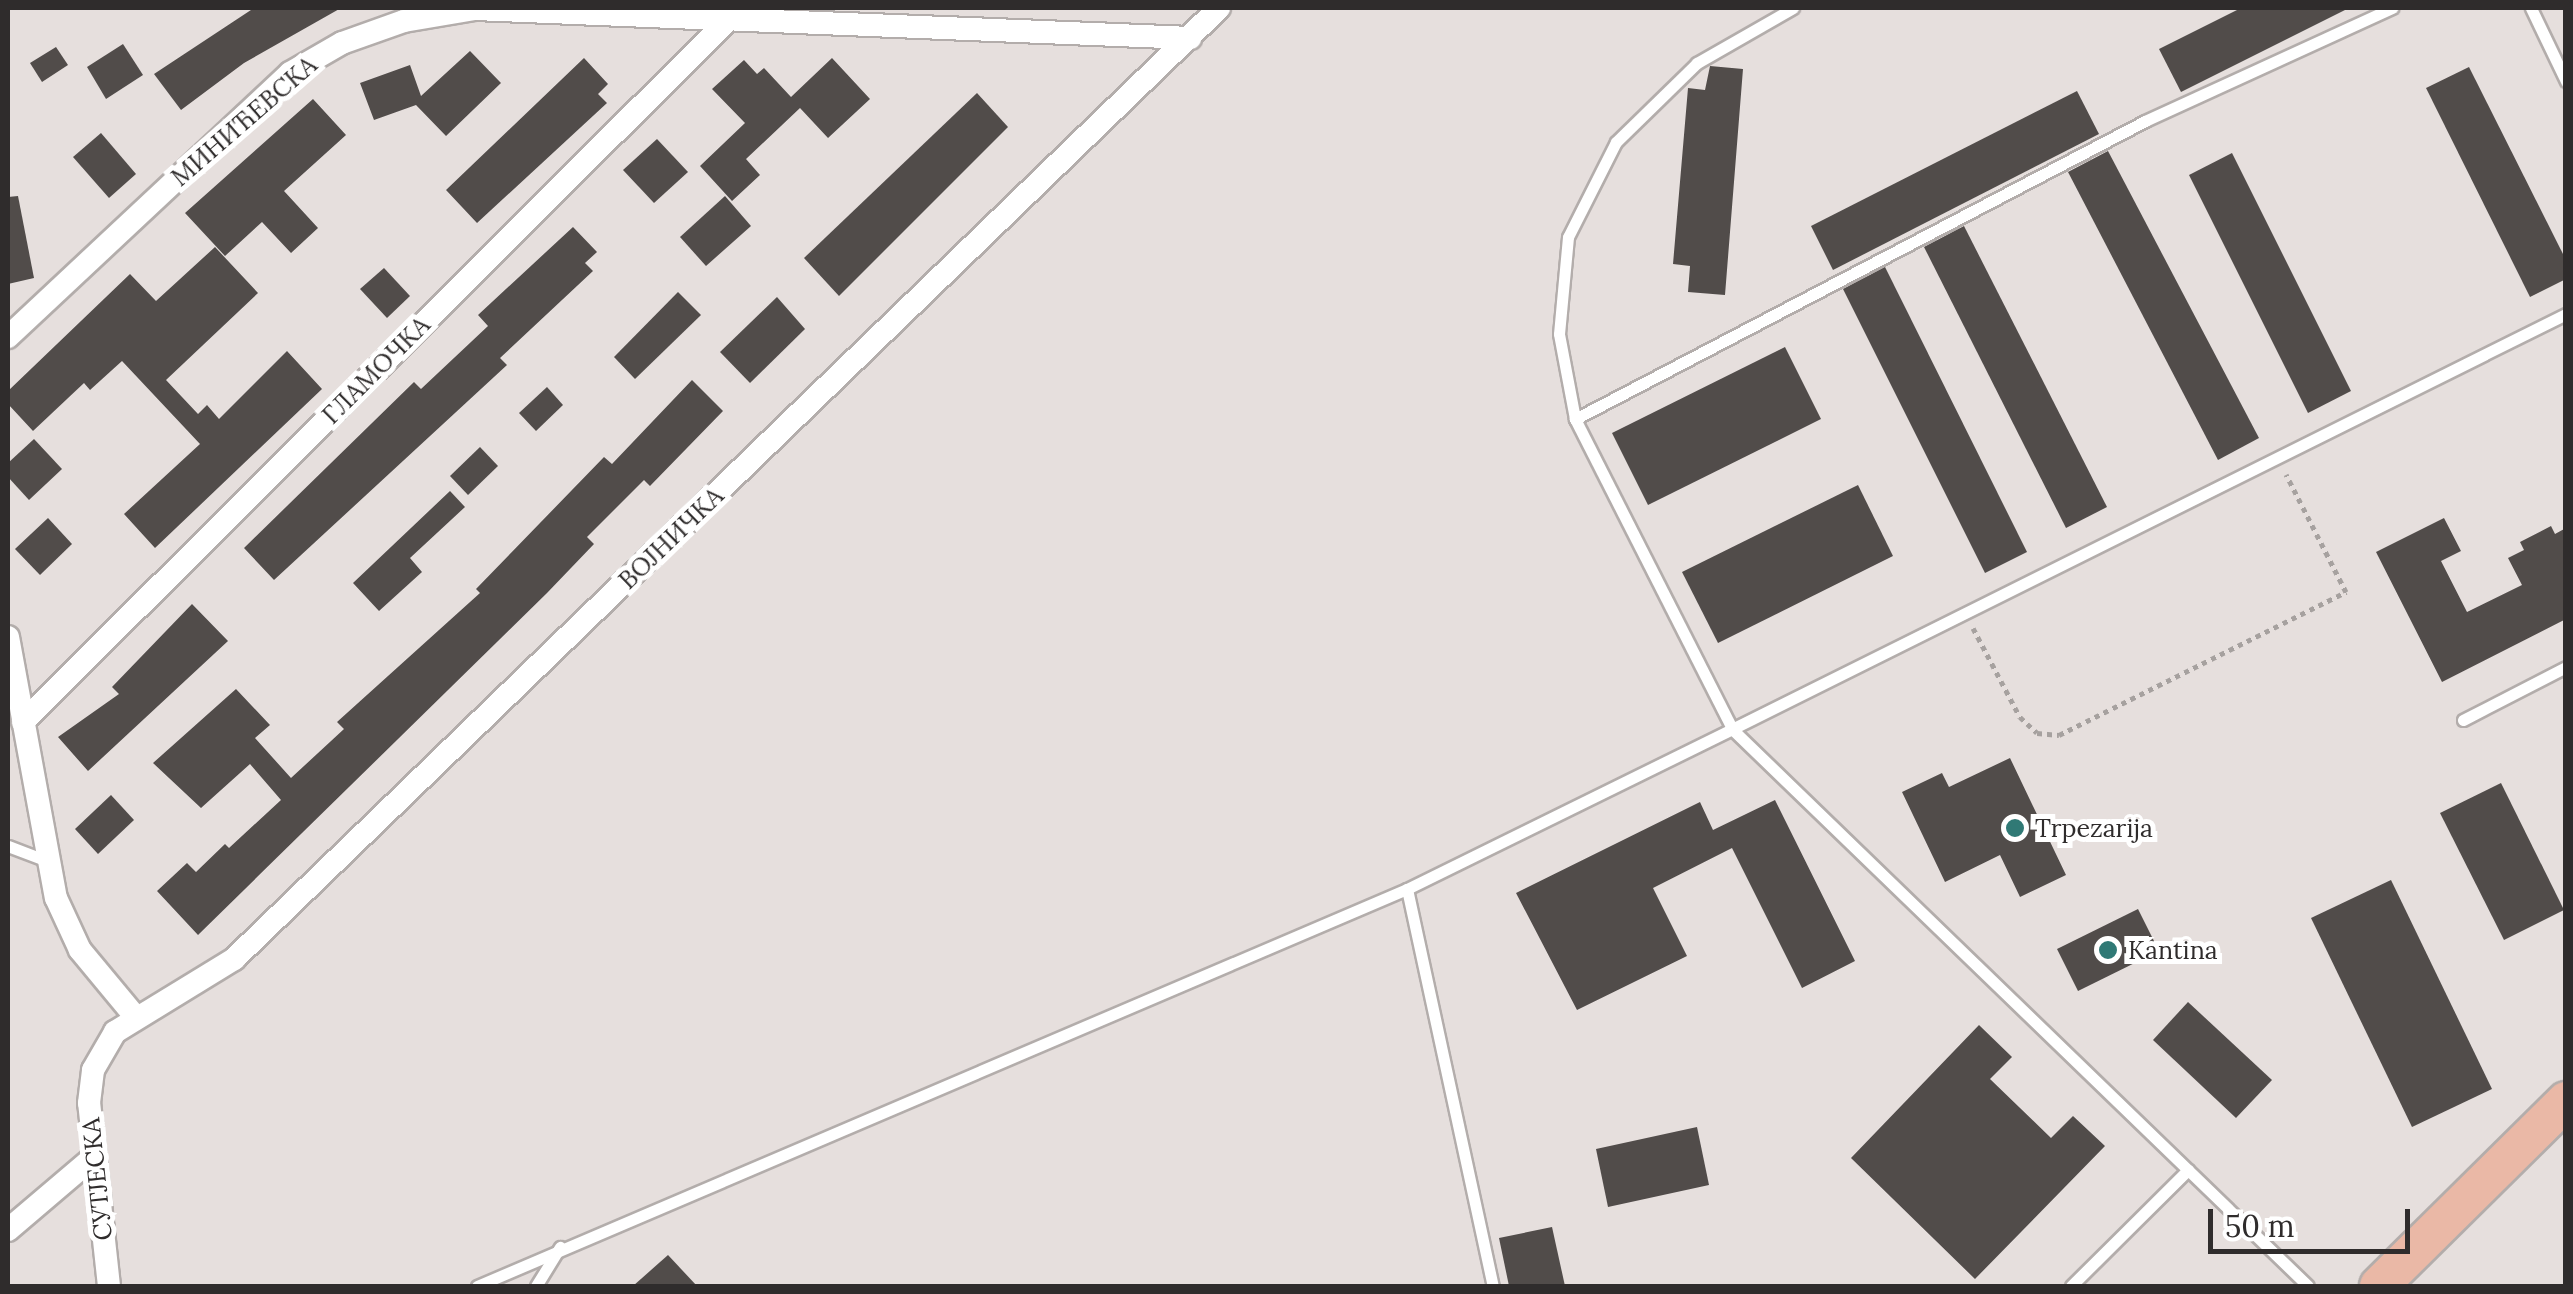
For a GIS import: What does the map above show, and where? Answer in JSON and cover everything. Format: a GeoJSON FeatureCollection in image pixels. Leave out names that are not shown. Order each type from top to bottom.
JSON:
{"type":"FeatureCollection","features":[{"type":"Feature","properties":{"kind":"main road"},"geometry":{"type":"LineString","coordinates":[[2379,1286],[2566,1101]]}},
{"type":"Feature","properties":{"kind":"street","name":"ВОЈНИЧКА"},"geometry":{"type":"LineString","coordinates":[[134,1016],[234,959],[1219,8]]}},
{"type":"Feature","properties":{"kind":"street","name":"МИНИЋЕВСКА"},"geometry":{"type":"LineString","coordinates":[[8,337],[290,73],[342,43],[404,21],[475,9],[1190,38]]}},
{"type":"Feature","properties":{"kind":"street","name":"ГЛАМОЧКА"},"geometry":{"type":"LineString","coordinates":[[22,722],[730,18]]}},
{"type":"Feature","properties":{"kind":"street"},"geometry":{"type":"LineString","coordinates":[[8,638],[44,860],[68,931],[134,1016]]}},
{"type":"Feature","properties":{"kind":"street","name":"СУТЈЕСКА"},"geometry":{"type":"LineString","coordinates":[[109,1286],[88,1102],[93,1070],[106,1044],[134,1016]]}},
{"type":"Feature","properties":{"kind":"street"},"geometry":{"type":"LineString","coordinates":[[8,1230],[95,1156]]}},
{"type":"Feature","properties":{"kind":"lane"},"geometry":{"type":"LineString","coordinates":[[1793,8],[1696,63],[1616,142],[1568,237],[1558,334],[1574,419],[1732,728],[2308,1286]]}},
{"type":"Feature","properties":{"kind":"lane"},"geometry":{"type":"LineString","coordinates":[[1574,419],[2145,122],[2392,8]]}},
{"type":"Feature","properties":{"kind":"lane"},"geometry":{"type":"LineString","coordinates":[[2531,8],[2566,81]]}},
{"type":"Feature","properties":{"kind":"lane"},"geometry":{"type":"LineString","coordinates":[[478,1286],[560,1247],[1408,889],[2566,314]]}},
{"type":"Feature","properties":{"kind":"lane"},"geometry":{"type":"LineString","coordinates":[[2463,720],[2566,667]]}},
{"type":"Feature","properties":{"kind":"lane"},"geometry":{"type":"LineString","coordinates":[[8,846],[44,860]]}},
{"type":"Feature","properties":{"kind":"lane"},"geometry":{"type":"LineString","coordinates":[[1408,889],[1493,1286]]}},
{"type":"Feature","properties":{"kind":"lane"},"geometry":{"type":"LineString","coordinates":[[2072,1286],[2188,1170]]}},
{"type":"Feature","properties":{"kind":"lane"},"geometry":{"type":"LineString","coordinates":[[536,1286],[560,1247]]}},
{"type":"Feature","properties":{"kind":"path"},"geometry":{"type":"LineString","coordinates":[[1965,612],[2020,717],[2037,733],[2059,735],[2076,727],[2346,592],[2278,458]]}},
{"type":"Feature","properties":{"kind":"building"},"geometry":{"type":"Polygon","coordinates":[[[254,8],[341,8],[244,63],[181,110],[154,74],[254,8]]]}},
{"type":"Feature","properties":{"kind":"building"},"geometry":{"type":"Polygon","coordinates":[[[2241,8],[2349,8],[2181,92],[2159,49],[2241,8]]]}},
{"type":"Feature","properties":{"kind":"building"},"geometry":{"type":"Polygon","coordinates":[[[123,44],[143,75],[106,99],[87,67],[123,44]]]}},
{"type":"Feature","properties":{"kind":"building"},"geometry":{"type":"Polygon","coordinates":[[[56,47],[68,65],[42,82],[30,63],[56,47]]]}},
{"type":"Feature","properties":{"kind":"building"},"geometry":{"type":"Polygon","coordinates":[[[470,51],[501,83],[446,136],[416,105],[374,120],[360,83],[410,65],[421,96],[470,51]]]}},
{"type":"Feature","properties":{"kind":"building"},"geometry":{"type":"Polygon","coordinates":[[[584,58],[608,84],[598,94],[607,103],[477,223],[446,190],[584,58]]]}},
{"type":"Feature","properties":{"kind":"building"},"geometry":{"type":"Polygon","coordinates":[[[832,58],[870,99],[828,138],[800,108],[746,159],[760,175],[732,201],[700,166],[745,123],[712,89],[744,60],[757,74],[764,68],[791,97],[832,58]]]}},
{"type":"Feature","properties":{"kind":"building"},"geometry":{"type":"Polygon","coordinates":[[[1710,66],[1743,69],[1725,295],[1688,292],[1690,266],[1673,264],[1688,88],[1705,90],[1710,66]]]}},
{"type":"Feature","properties":{"kind":"building"},"geometry":{"type":"Polygon","coordinates":[[[2469,67],[2566,260],[2566,279],[2530,297],[2426,88],[2469,67]]]}},
{"type":"Feature","properties":{"kind":"building"},"geometry":{"type":"Polygon","coordinates":[[[2077,91],[2099,134],[1833,270],[1811,226],[2077,91]]]}},
{"type":"Feature","properties":{"kind":"building"},"geometry":{"type":"Polygon","coordinates":[[[977,93],[1008,127],[839,296],[804,258],[977,93]]]}},
{"type":"Feature","properties":{"kind":"building"},"geometry":{"type":"Polygon","coordinates":[[[313,99],[346,135],[284,191],[318,228],[291,253],[262,222],[225,256],[185,213],[313,99]]]}},
{"type":"Feature","properties":{"kind":"building"},"geometry":{"type":"Polygon","coordinates":[[[101,133],[136,174],[109,198],[73,157],[101,133]]]}},
{"type":"Feature","properties":{"kind":"building"},"geometry":{"type":"Polygon","coordinates":[[[657,139],[688,172],[654,203],[623,170],[657,139]]]}},
{"type":"Feature","properties":{"kind":"building"},"geometry":{"type":"Polygon","coordinates":[[[2108,151],[2259,438],[2218,460],[2068,172],[2108,151]]]}},
{"type":"Feature","properties":{"kind":"building"},"geometry":{"type":"Polygon","coordinates":[[[2232,153],[2351,391],[2308,413],[2189,175],[2232,153]]]}},
{"type":"Feature","properties":{"kind":"building"},"geometry":{"type":"Polygon","coordinates":[[[18,196],[34,278],[8,284],[8,197],[18,196]]]}},
{"type":"Feature","properties":{"kind":"building"},"geometry":{"type":"Polygon","coordinates":[[[725,196],[751,226],[706,266],[680,237],[725,196]]]}},
{"type":"Feature","properties":{"kind":"building"},"geometry":{"type":"Polygon","coordinates":[[[1964,226],[2107,507],[2066,528],[1924,247],[1964,226]]]}},
{"type":"Feature","properties":{"kind":"building"},"geometry":{"type":"Polygon","coordinates":[[[573,227],[597,252],[585,263],[593,271],[500,358],[507,365],[274,580],[244,548],[414,382],[421,389],[488,326],[478,315],[573,227]]]}},
{"type":"Feature","properties":{"kind":"building"},"geometry":{"type":"Polygon","coordinates":[[[215,247],[258,293],[166,380],[198,414],[207,405],[219,419],[287,351],[322,389],[155,548],[124,514],[200,444],[122,361],[90,390],[84,383],[33,431],[8,404],[8,391],[130,274],[156,301],[215,247]]]}},
{"type":"Feature","properties":{"kind":"building"},"geometry":{"type":"Polygon","coordinates":[[[1885,267],[2027,552],[1985,573],[1843,289],[1885,267]]]}},
{"type":"Feature","properties":{"kind":"building"},"geometry":{"type":"Polygon","coordinates":[[[384,268],[410,296],[387,318],[360,289],[384,268]]]}},
{"type":"Feature","properties":{"kind":"building"},"geometry":{"type":"Polygon","coordinates":[[[678,292],[701,315],[635,379],[614,357],[678,292]]]}},
{"type":"Feature","properties":{"kind":"building"},"geometry":{"type":"Polygon","coordinates":[[[777,297],[805,329],[750,383],[720,352],[777,297]]]}},
{"type":"Feature","properties":{"kind":"building"},"geometry":{"type":"Polygon","coordinates":[[[1785,347],[1821,419],[1648,505],[1612,433],[1785,347]]]}},
{"type":"Feature","properties":{"kind":"building"},"geometry":{"type":"Polygon","coordinates":[[[692,380],[723,411],[650,486],[644,480],[587,537],[594,544],[547,593],[198,935],[157,891],[187,863],[196,872],[225,844],[229,848],[281,800],[250,764],[201,808],[153,763],[236,689],[270,725],[255,738],[291,778],[344,729],[337,722],[480,593],[476,589],[604,457],[612,464],[692,380]]]}},
{"type":"Feature","properties":{"kind":"building"},"geometry":{"type":"Polygon","coordinates":[[[547,387],[563,405],[536,431],[519,413],[547,387]]]}},
{"type":"Feature","properties":{"kind":"building"},"geometry":{"type":"Polygon","coordinates":[[[34,439],[62,469],[29,500],[8,477],[8,463],[34,439]]]}},
{"type":"Feature","properties":{"kind":"building"},"geometry":{"type":"Polygon","coordinates":[[[480,447],[498,466],[468,495],[450,476],[480,447]]]}},
{"type":"Feature","properties":{"kind":"building"},"geometry":{"type":"Polygon","coordinates":[[[1858,485],[1893,556],[1718,643],[1682,572],[1858,485]]]}},
{"type":"Feature","properties":{"kind":"building"},"geometry":{"type":"Polygon","coordinates":[[[450,491],[465,507],[410,558],[422,572],[379,611],[353,583],[450,491]]]}},
{"type":"Feature","properties":{"kind":"building"},"geometry":{"type":"Polygon","coordinates":[[[48,518],[72,544],[40,575],[15,549],[48,518]]]}},
{"type":"Feature","properties":{"kind":"building"},"geometry":{"type":"Polygon","coordinates":[[[2444,518],[2461,551],[2441,561],[2467,612],[2522,585],[2508,558],[2524,550],[2520,542],[2551,526],[2555,534],[2566,528],[2566,619],[2442,682],[2376,552],[2444,518]]]}},
{"type":"Feature","properties":{"kind":"building"},"geometry":{"type":"Polygon","coordinates":[[[192,604],[228,641],[88,771],[58,737],[119,694],[112,687],[192,604]]]}},
{"type":"Feature","properties":{"kind":"building"},"geometry":{"type":"Polygon","coordinates":[[[2010,758],[2066,875],[2020,897],[2000,855],[1945,882],[1902,792],[1942,773],[1949,787],[2010,758]]]}},
{"type":"Feature","properties":{"kind":"building"},"geometry":{"type":"Polygon","coordinates":[[[2501,783],[2564,910],[2504,940],[2440,813],[2501,783]]]}},
{"type":"Feature","properties":{"kind":"building"},"geometry":{"type":"Polygon","coordinates":[[[111,795],[134,820],[98,854],[75,829],[111,795]]]}},
{"type":"Feature","properties":{"kind":"building"},"geometry":{"type":"Polygon","coordinates":[[[1775,800],[1855,961],[1802,988],[1732,848],[1653,888],[1687,956],[1577,1010],[1516,893],[1700,802],[1713,830],[1775,800]]]}},
{"type":"Feature","properties":{"kind":"building"},"geometry":{"type":"Polygon","coordinates":[[[2391,880],[2492,1089],[2412,1127],[2311,918],[2391,880]]]}},
{"type":"Feature","properties":{"kind":"building","name":"Kantina"},"geometry":{"type":"Polygon","coordinates":[[[2138,909],[2159,951],[2078,991],[2057,949],[2138,909]]]}},
{"type":"Feature","properties":{"kind":"building"},"geometry":{"type":"Polygon","coordinates":[[[2188,1002],[2272,1080],[2236,1118],[2153,1040],[2188,1002]]]}},
{"type":"Feature","properties":{"kind":"building"},"geometry":{"type":"Polygon","coordinates":[[[1979,1025],[2012,1057],[1990,1079],[2051,1138],[2073,1116],[2105,1146],[1975,1279],[1851,1158],[1979,1025]]]}},
{"type":"Feature","properties":{"kind":"building"},"geometry":{"type":"Polygon","coordinates":[[[1697,1127],[1709,1185],[1608,1207],[1596,1149],[1697,1127]]]}},
{"type":"Feature","properties":{"kind":"building"},"geometry":{"type":"Polygon","coordinates":[[[1552,1227],[1565,1286],[1509,1286],[1499,1238],[1552,1227]]]}},
{"type":"Feature","properties":{"kind":"building"},"geometry":{"type":"Polygon","coordinates":[[[668,1255],[697,1286],[633,1286],[668,1255]]]}},
{"type":"Feature","properties":{"kind":"place","name":"Trpezarija"},"geometry":{"type":"Point","coordinates":[2015,828]}},
{"type":"Feature","properties":{"kind":"place","name":"Kantina"},"geometry":{"type":"Point","coordinates":[2108,950]}}]}
